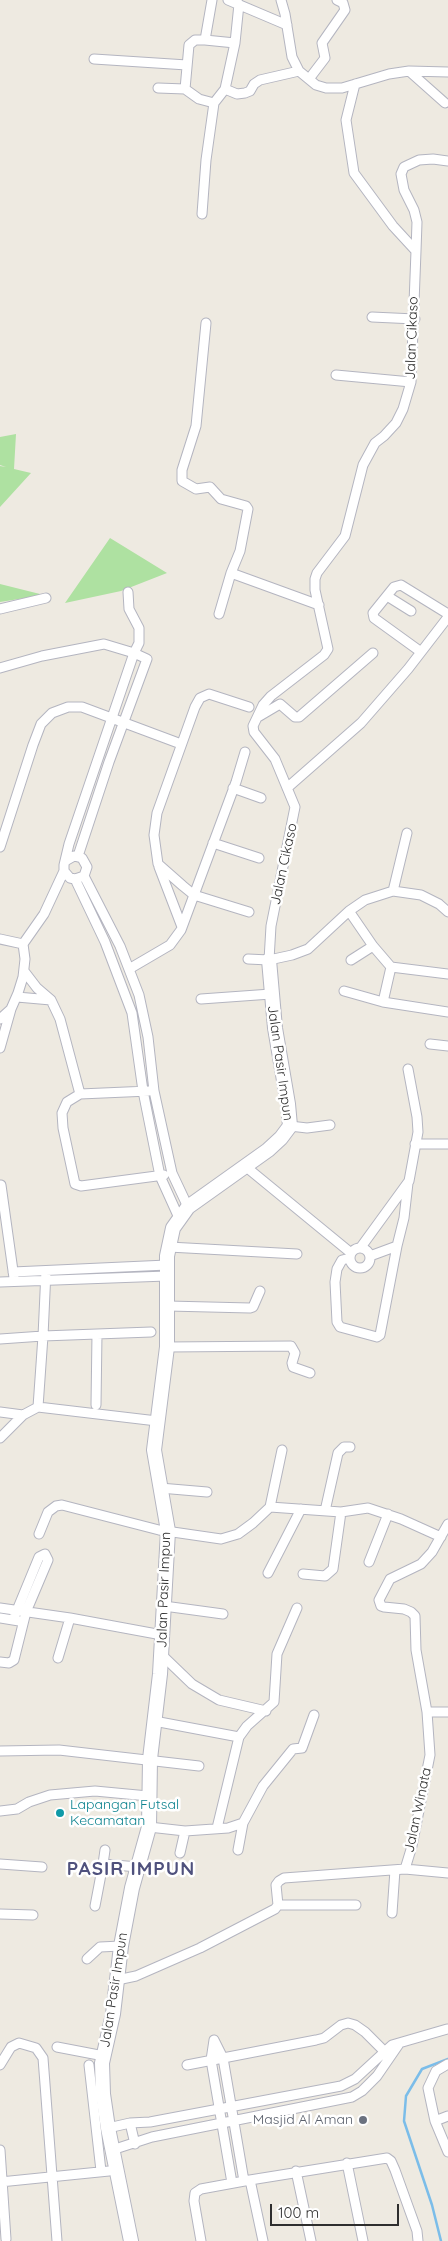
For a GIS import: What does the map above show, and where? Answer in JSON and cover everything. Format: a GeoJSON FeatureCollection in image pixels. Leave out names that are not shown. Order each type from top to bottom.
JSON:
{"type":"FeatureCollection","features":[{"type":"Feature","properties":{"kind":"street"},"geometry":{"type":"LineString","coordinates":[[205,40],[212,0]]}},
{"type":"Feature","properties":{"kind":"street"},"geometry":{"type":"LineString","coordinates":[[228,0],[287,25]]}},
{"type":"Feature","properties":{"kind":"street"},"geometry":{"type":"LineString","coordinates":[[281,0],[290,48],[299,71],[316,85],[326,88],[342,88],[389,74],[409,71],[448,72]]}},
{"type":"Feature","properties":{"kind":"street"},"geometry":{"type":"LineString","coordinates":[[308,79],[325,58],[322,43],[345,10],[343,3],[337,0]]}},
{"type":"Feature","properties":{"kind":"street"},"geometry":{"type":"LineString","coordinates":[[202,214],[206,160],[214,103],[225,90],[235,43],[239,4]]}},
{"type":"Feature","properties":{"kind":"street"},"geometry":{"type":"LineString","coordinates":[[184,89],[189,45],[195,40],[235,43]]}},
{"type":"Feature","properties":{"kind":"street"},"geometry":{"type":"LineString","coordinates":[[94,59],[186,65]]}},
{"type":"Feature","properties":{"kind":"street"},"geometry":{"type":"LineString","coordinates":[[225,90],[237,94],[245,93],[250,91],[254,84],[260,80],[299,71]]}},
{"type":"Feature","properties":{"kind":"street"},"geometry":{"type":"LineString","coordinates":[[409,71],[445,103]]}},
{"type":"Feature","properties":{"kind":"street"},"geometry":{"type":"LineString","coordinates":[[354,84],[346,120],[354,173],[393,226],[416,251]]}},
{"type":"Feature","properties":{"kind":"street"},"geometry":{"type":"LineString","coordinates":[[158,88],[184,89],[199,99],[214,103]]}},
{"type":"Feature","properties":{"kind":"street","name":"Jalan Cikaso"},"geometry":{"type":"LineString","coordinates":[[269,960],[271,926],[295,807],[272,752],[254,732],[255,719],[271,696],[327,652],[328,645],[315,590],[317,572],[345,536],[357,484],[369,451],[396,423],[404,409],[411,382],[415,319],[414,288],[417,222],[414,210],[404,190],[401,174],[404,167],[419,160],[448,161]]}},
{"type":"Feature","properties":{"kind":"street"},"geometry":{"type":"LineString","coordinates":[[372,317],[415,319]]}},
{"type":"Feature","properties":{"kind":"street"},"geometry":{"type":"LineString","coordinates":[[206,323],[196,426],[181,478],[182,481],[196,489],[210,487],[221,499],[246,506],[248,509],[240,551],[231,573],[219,614]]}},
{"type":"Feature","properties":{"kind":"street"},"geometry":{"type":"LineString","coordinates":[[336,375],[411,382]]}},
{"type":"Feature","properties":{"kind":"street"},"geometry":{"type":"LineString","coordinates":[[231,573],[319,605]]}},
{"type":"Feature","properties":{"kind":"street"},"geometry":{"type":"LineString","coordinates":[[287,788],[361,723],[421,652],[448,616],[401,585],[394,587],[373,613],[374,618],[421,652]]}},
{"type":"Feature","properties":{"kind":"street"},"geometry":{"type":"LineString","coordinates":[[0,1048],[24,971],[24,944],[44,914],[64,871],[69,844],[139,643],[139,628],[129,609],[128,592]]}},
{"type":"Feature","properties":{"kind":"street"},"geometry":{"type":"LineString","coordinates":[[387,596],[411,611]]}},
{"type":"Feature","properties":{"kind":"street"},"geometry":{"type":"LineString","coordinates":[[0,609],[46,598]]}},
{"type":"Feature","properties":{"kind":"street"},"geometry":{"type":"LineString","coordinates":[[0,668],[42,656],[104,644],[134,653],[146,659],[78,856]]}},
{"type":"Feature","properties":{"kind":"street"},"geometry":{"type":"LineString","coordinates":[[255,719],[280,704],[295,717],[299,717],[373,653]]}},
{"type":"Feature","properties":{"kind":"street"},"geometry":{"type":"LineString","coordinates":[[182,927],[158,864],[154,835],[157,813],[195,706],[203,695],[209,694],[249,707]]}},
{"type":"Feature","properties":{"kind":"street"},"geometry":{"type":"LineString","coordinates":[[0,847],[41,724],[52,713],[68,708],[82,707],[181,744]]}},
{"type":"Feature","properties":{"kind":"street"},"geometry":{"type":"LineString","coordinates":[[130,969],[170,945],[182,927],[214,843],[245,752]]}},
{"type":"Feature","properties":{"kind":"street"},"geometry":{"type":"LineString","coordinates":[[233,788],[261,798]]}},
{"type":"Feature","properties":{"kind":"street"},"geometry":{"type":"LineString","coordinates":[[393,891],[407,833]]}},
{"type":"Feature","properties":{"kind":"street"},"geometry":{"type":"LineString","coordinates":[[214,843],[259,858]]}},
{"type":"Feature","properties":{"kind":"street"},"geometry":{"type":"LineString","coordinates":[[67,860],[78,856]]}},
{"type":"Feature","properties":{"kind":"street"},"geometry":{"type":"LineString","coordinates":[[78,856],[82,858],[87,867],[79,878]]}},
{"type":"Feature","properties":{"kind":"street"},"geometry":{"type":"LineString","coordinates":[[158,864],[194,895],[249,912]]}},
{"type":"Feature","properties":{"kind":"street"},"geometry":{"type":"LineString","coordinates":[[64,871],[70,878],[79,878]]}},
{"type":"Feature","properties":{"kind":"street"},"geometry":{"type":"LineString","coordinates":[[79,878],[100,904],[130,969],[141,1004],[148,1037],[154,1091],[172,1173],[184,1213]]}},
{"type":"Feature","properties":{"kind":"street"},"geometry":{"type":"LineString","coordinates":[[79,878],[129,1003],[137,1037],[144,1091],[160,1176],[184,1213]]}},
{"type":"Feature","properties":{"kind":"street"},"geometry":{"type":"LineString","coordinates":[[248,959],[269,960],[308,949],[349,911],[365,900],[393,891],[421,895],[439,904],[448,912]]}},
{"type":"Feature","properties":{"kind":"street"},"geometry":{"type":"LineString","coordinates":[[349,911],[372,946],[390,966],[448,974]]}},
{"type":"Feature","properties":{"kind":"street"},"geometry":{"type":"LineString","coordinates":[[0,939],[24,944]]}},
{"type":"Feature","properties":{"kind":"street"},"geometry":{"type":"LineString","coordinates":[[351,960],[372,946]]}},
{"type":"Feature","properties":{"kind":"street","name":"Jalan Pasir Impun"},"geometry":{"type":"LineString","coordinates":[[130,2241],[103,2094],[104,2056],[113,2014],[121,1946],[138,1867],[149,1827],[150,1759],[161,1658],[168,1531],[154,1450],[167,1347],[167,1271],[169,1247],[172,1228],[184,1213],[268,1150],[290,1126],[271,994],[269,960]]}},
{"type":"Feature","properties":{"kind":"street"},"geometry":{"type":"LineString","coordinates":[[383,1002],[390,966]]}},
{"type":"Feature","properties":{"kind":"street"},"geometry":{"type":"LineString","coordinates":[[24,971],[37,988],[51,1000],[62,1025],[80,1094]]}},
{"type":"Feature","properties":{"kind":"street"},"geometry":{"type":"LineString","coordinates":[[344,991],[383,1002],[448,1012]]}},
{"type":"Feature","properties":{"kind":"street"},"geometry":{"type":"LineString","coordinates":[[200,1000],[271,994]]}},
{"type":"Feature","properties":{"kind":"street"},"geometry":{"type":"LineString","coordinates":[[17,997],[51,1000]]}},
{"type":"Feature","properties":{"kind":"street"},"geometry":{"type":"LineString","coordinates":[[0,1019],[12,1009]]}},
{"type":"Feature","properties":{"kind":"street"},"geometry":{"type":"LineString","coordinates":[[430,1044],[448,1046]]}},
{"type":"Feature","properties":{"kind":"street"},"geometry":{"type":"LineString","coordinates":[[408,1069],[418,1132],[404,1218],[396,1246],[380,1335],[377,1337],[340,1327],[337,1322],[335,1282],[337,1269],[342,1260],[360,1247],[409,1181]]}},
{"type":"Feature","properties":{"kind":"street"},"geometry":{"type":"LineString","coordinates":[[154,1091],[80,1094],[67,1102],[62,1113],[63,1128],[75,1184],[81,1186],[172,1173]]}},
{"type":"Feature","properties":{"kind":"street"},"geometry":{"type":"LineString","coordinates":[[290,1126],[307,1128],[330,1125]]}},
{"type":"Feature","properties":{"kind":"street"},"geometry":{"type":"LineString","coordinates":[[415,1144],[448,1144]]}},
{"type":"Feature","properties":{"kind":"street"},"geometry":{"type":"LineString","coordinates":[[245,1166],[350,1255],[353,1265],[361,1268],[368,1264],[370,1256],[368,1252],[360,1247]]}},
{"type":"Feature","properties":{"kind":"street"},"geometry":{"type":"LineString","coordinates":[[1,1186],[2,1205],[14,1276]]}},
{"type":"Feature","properties":{"kind":"street"},"geometry":{"type":"LineString","coordinates":[[370,1256],[396,1246]]}},
{"type":"Feature","properties":{"kind":"street"},"geometry":{"type":"LineString","coordinates":[[169,1247],[297,1254]]}},
{"type":"Feature","properties":{"kind":"street"},"geometry":{"type":"LineString","coordinates":[[0,1282],[14,1276],[46,1271],[134,1267],[167,1271]]}},
{"type":"Feature","properties":{"kind":"street"},"geometry":{"type":"LineString","coordinates":[[134,1267],[134,1277]]}},
{"type":"Feature","properties":{"kind":"street"},"geometry":{"type":"LineString","coordinates":[[38,1407],[46,1271]]}},
{"type":"Feature","properties":{"kind":"street"},"geometry":{"type":"LineString","coordinates":[[14,1276],[46,1281],[134,1277],[167,1271]]}},
{"type":"Feature","properties":{"kind":"street"},"geometry":{"type":"LineString","coordinates":[[168,1306],[250,1308],[253,1307],[260,1291]]}},
{"type":"Feature","properties":{"kind":"street"},"geometry":{"type":"LineString","coordinates":[[0,1339],[151,1332]]}},
{"type":"Feature","properties":{"kind":"street"},"geometry":{"type":"LineString","coordinates":[[96,1405],[97,1334]]}},
{"type":"Feature","properties":{"kind":"street"},"geometry":{"type":"LineString","coordinates":[[167,1347],[291,1346],[295,1353],[293,1367],[310,1373]]}},
{"type":"Feature","properties":{"kind":"street"},"geometry":{"type":"LineString","coordinates":[[2,1436],[23,1415],[38,1407],[157,1421]]}},
{"type":"Feature","properties":{"kind":"street"},"geometry":{"type":"LineString","coordinates":[[0,1412],[23,1415]]}},
{"type":"Feature","properties":{"kind":"street"},"geometry":{"type":"LineString","coordinates":[[326,1511],[338,1453],[344,1447],[350,1447]]}},
{"type":"Feature","properties":{"kind":"street"},"geometry":{"type":"LineString","coordinates":[[39,1534],[48,1512],[56,1506],[62,1505],[168,1531],[221,1539],[238,1534],[270,1507],[282,1450]]}},
{"type":"Feature","properties":{"kind":"street"},"geometry":{"type":"LineString","coordinates":[[160,1488],[207,1492]]}},
{"type":"Feature","properties":{"kind":"street"},"geometry":{"type":"LineString","coordinates":[[270,1507],[341,1512],[368,1508],[388,1514],[441,1537],[448,1524]]}},
{"type":"Feature","properties":{"kind":"street"},"geometry":{"type":"LineString","coordinates":[[268,1573],[301,1509]]}},
{"type":"Feature","properties":{"kind":"street"},"geometry":{"type":"LineString","coordinates":[[303,1574],[315,1577],[325,1576],[333,1569],[341,1512]]}},
{"type":"Feature","properties":{"kind":"street"},"geometry":{"type":"LineString","coordinates":[[369,1562],[388,1514]]}},
{"type":"Feature","properties":{"kind":"street","name":"Jalan Winata"},"geometry":{"type":"LineString","coordinates":[[278,1905],[276,1885],[279,1880],[284,1878],[400,1870],[412,1846],[430,1754],[427,1712],[416,1650],[415,1616],[404,1609],[381,1606],[379,1600],[390,1579],[421,1564],[441,1537]]}},
{"type":"Feature","properties":{"kind":"street"},"geometry":{"type":"LineString","coordinates":[[0,1662],[9,1663],[14,1660],[24,1622],[21,1611],[39,1557],[45,1554],[48,1560],[21,1611],[13,1620]]}},
{"type":"Feature","properties":{"kind":"street"},"geometry":{"type":"LineString","coordinates":[[164,1606],[223,1614]]}},
{"type":"Feature","properties":{"kind":"street"},"geometry":{"type":"LineString","coordinates":[[0,1608],[70,1618],[162,1635]]}},
{"type":"Feature","properties":{"kind":"street"},"geometry":{"type":"LineString","coordinates":[[217,1828],[239,1737],[247,1726],[274,1702],[277,1654],[297,1608]]}},
{"type":"Feature","properties":{"kind":"street"},"geometry":{"type":"LineString","coordinates":[[0,1618],[24,1622]]}},
{"type":"Feature","properties":{"kind":"street"},"geometry":{"type":"LineString","coordinates":[[58,1658],[70,1618]]}},
{"type":"Feature","properties":{"kind":"street"},"geometry":{"type":"LineString","coordinates":[[161,1658],[164,1658],[192,1684],[219,1700],[266,1710]]}},
{"type":"Feature","properties":{"kind":"street"},"geometry":{"type":"LineString","coordinates":[[427,1712],[448,1712]]}},
{"type":"Feature","properties":{"kind":"street"},"geometry":{"type":"LineString","coordinates":[[238,1850],[243,1823],[264,1786],[293,1749],[302,1748],[314,1715]]}},
{"type":"Feature","properties":{"kind":"street"},"geometry":{"type":"LineString","coordinates":[[154,1721],[239,1737]]}},
{"type":"Feature","properties":{"kind":"street"},"geometry":{"type":"LineString","coordinates":[[0,1752],[59,1750],[199,1766]]}},
{"type":"Feature","properties":{"kind":"street"},"geometry":{"type":"LineString","coordinates":[[0,1811],[17,1810],[29,1802],[50,1794],[95,1791],[148,1796]]}},
{"type":"Feature","properties":{"kind":"street"},"geometry":{"type":"LineString","coordinates":[[149,1827],[186,1831],[228,1828],[243,1823]]}},
{"type":"Feature","properties":{"kind":"street"},"geometry":{"type":"LineString","coordinates":[[180,1853],[186,1831]]}},
{"type":"Feature","properties":{"kind":"street"},"geometry":{"type":"LineString","coordinates":[[95,1906],[105,1850]]}},
{"type":"Feature","properties":{"kind":"street"},"geometry":{"type":"LineString","coordinates":[[0,1864],[42,1867]]}},
{"type":"Feature","properties":{"kind":"street"},"geometry":{"type":"LineString","coordinates":[[103,1864],[138,1867]]}},
{"type":"Feature","properties":{"kind":"street"},"geometry":{"type":"LineString","coordinates":[[392,1912],[400,1870],[448,1873]]}},
{"type":"Feature","properties":{"kind":"street"},"geometry":{"type":"LineString","coordinates":[[117,1980],[136,1976],[200,1948],[261,1918],[278,1905],[356,1905]]}},
{"type":"Feature","properties":{"kind":"street"},"geometry":{"type":"LineString","coordinates":[[1,1915],[33,1915]]}},
{"type":"Feature","properties":{"kind":"street"},"geometry":{"type":"LineString","coordinates":[[87,1959],[100,1947],[121,1946]]}},
{"type":"Feature","properties":{"kind":"street"},"geometry":{"type":"LineString","coordinates":[[187,2065],[324,2038],[341,2025],[348,2023],[355,2025],[365,2032],[387,2054]]}},
{"type":"Feature","properties":{"kind":"street"},"geometry":{"type":"LineString","coordinates":[[108,2128],[281,2098],[346,2084],[401,2042],[447,2029]]}},
{"type":"Feature","properties":{"kind":"street"},"geometry":{"type":"LineString","coordinates":[[232,2183],[211,2060],[214,2040],[223,2058],[234,2121],[263,2241]]}},
{"type":"Feature","properties":{"kind":"street"},"geometry":{"type":"LineString","coordinates":[[0,2065],[15,2044],[25,2043],[36,2048],[43,2058],[57,2241]]}},
{"type":"Feature","properties":{"kind":"street"},"geometry":{"type":"LineString","coordinates":[[58,2047],[104,2056]]}},
{"type":"Feature","properties":{"kind":"street"},"geometry":{"type":"LineString","coordinates":[[112,2150],[152,2137],[352,2097],[362,2091],[377,2076],[387,2054]]}},
{"type":"Feature","properties":{"kind":"street"},"geometry":{"type":"LineString","coordinates":[[448,2064],[436,2071],[428,2088],[435,2120],[448,2152]]}},
{"type":"Feature","properties":{"kind":"street"},"geometry":{"type":"LineString","coordinates":[[1,2182],[105,2171],[89,2065]]}},
{"type":"Feature","properties":{"kind":"street"},"geometry":{"type":"LineString","coordinates":[[346,2084],[352,2097]]}},
{"type":"Feature","properties":{"kind":"street"},"geometry":{"type":"LineString","coordinates":[[281,2098],[284,2111]]}},
{"type":"Feature","properties":{"kind":"street"},"geometry":{"type":"LineString","coordinates":[[435,2120],[448,2116]]}},
{"type":"Feature","properties":{"kind":"street"},"geometry":{"type":"LineString","coordinates":[[150,2122],[152,2137]]}},
{"type":"Feature","properties":{"kind":"street"},"geometry":{"type":"LineString","coordinates":[[130,2123],[134,2144]]}},
{"type":"Feature","properties":{"kind":"street"},"geometry":{"type":"LineString","coordinates":[[0,2150],[6,2239]]}},
{"type":"Feature","properties":{"kind":"street"},"geometry":{"type":"LineString","coordinates":[[201,2241],[194,2201],[195,2193],[201,2188],[296,2171],[387,2158],[391,2161],[417,2231],[418,2241]]}},
{"type":"Feature","properties":{"kind":"street"},"geometry":{"type":"LineString","coordinates":[[347,2163],[363,2241]]}},
{"type":"Feature","properties":{"kind":"street"},"geometry":{"type":"LineString","coordinates":[[296,2171],[311,2241]]}},
{"type":"Feature","properties":{"kind":"green space"},"geometry":{"type":"Polygon","coordinates":[[[16,434],[14,469],[31,473],[0,507],[0,466],[6,467],[0,465],[0,437],[16,434]]]}},
{"type":"Feature","properties":{"kind":"green space"},"geometry":{"type":"Polygon","coordinates":[[[110,538],[167,573],[121,591],[65,603],[110,538]]]}},
{"type":"Feature","properties":{"kind":"green space"},"geometry":{"type":"Polygon","coordinates":[[[0,584],[44,595],[0,602],[0,584]]]}},
{"type":"Feature","properties":{"kind":"waterway"},"geometry":{"type":"LineString","coordinates":[[441,2241],[432,2205],[404,2121],[406,2096],[422,2069],[448,2059]]}},
{"type":"Feature","properties":{"kind":"place","name":"Lapangan Futsal Kecamatan"},"geometry":{"type":"Point","coordinates":[60,1813]}},
{"type":"Feature","properties":{"kind":"place","name":"Masjid Al Aman"},"geometry":{"type":"Point","coordinates":[363,2120]}},
{"type":"Feature","properties":{"kind":"district","name":"PASIR IMPUN"},"geometry":{"type":"Point","coordinates":[131,1869]}}]}
